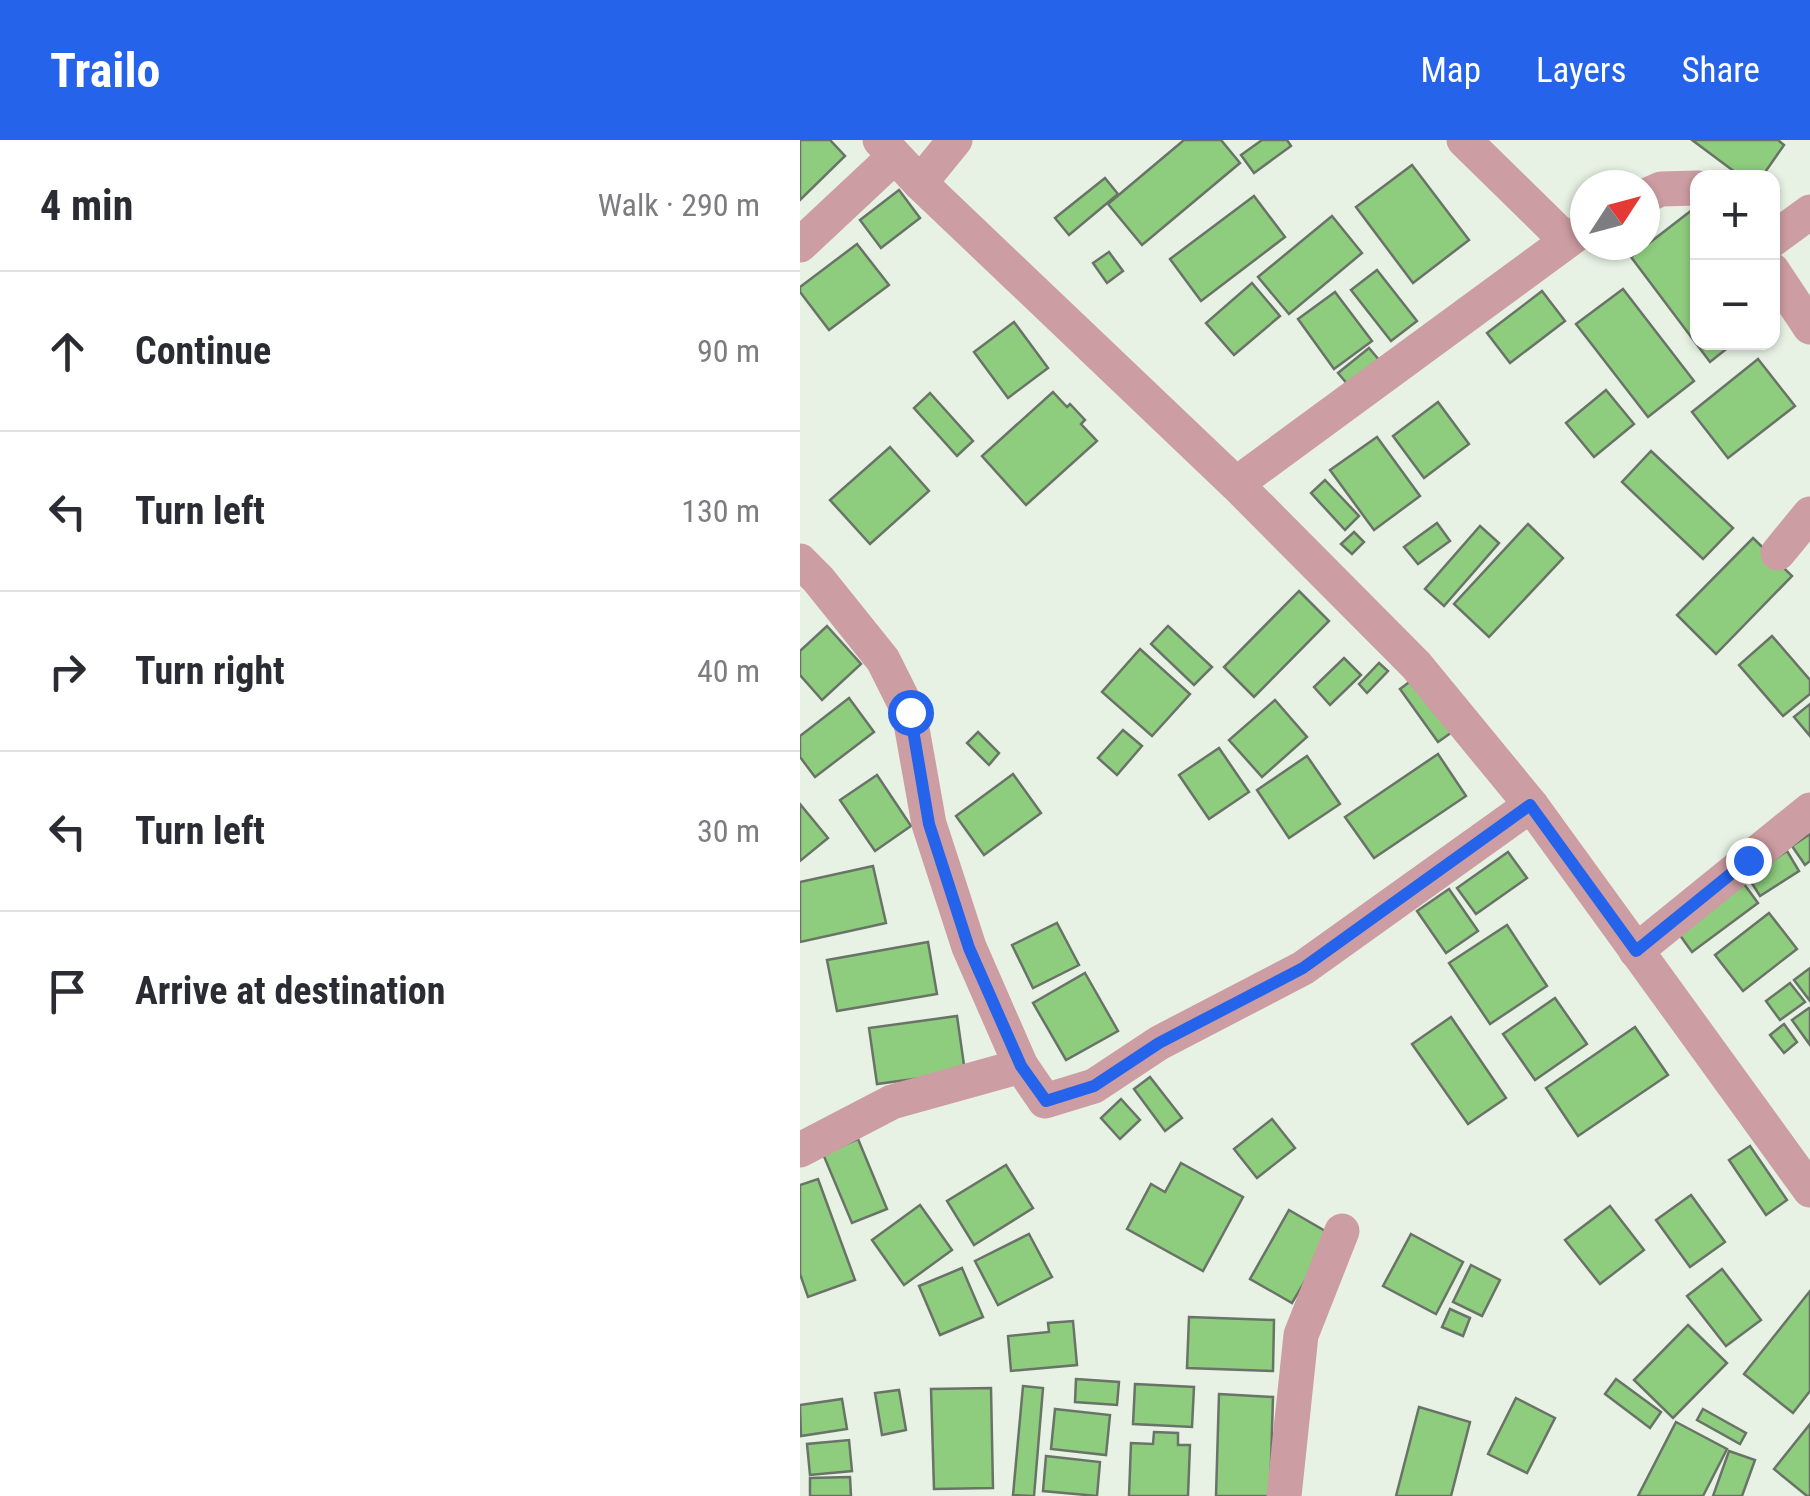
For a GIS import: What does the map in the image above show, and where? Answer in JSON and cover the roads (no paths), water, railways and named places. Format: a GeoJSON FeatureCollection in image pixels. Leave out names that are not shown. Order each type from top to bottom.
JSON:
{"type":"FeatureCollection","features":[{"type":"Feature","properties":{"kind":"street"},"geometry":{"type":"LineString","coordinates":[[920,184],[955,140]]}},
{"type":"Feature","properties":{"kind":"street"},"geometry":{"type":"LineString","coordinates":[[1464,140],[1570,230]]}},
{"type":"Feature","properties":{"kind":"street"},"geometry":{"type":"LineString","coordinates":[[800,244],[887,149],[1236,484],[1416,665],[1530,805],[1810,1190]]}},
{"type":"Feature","properties":{"kind":"street"},"geometry":{"type":"LineString","coordinates":[[1660,189],[1690,188]]}},
{"type":"Feature","properties":{"kind":"street"},"geometry":{"type":"LineString","coordinates":[[1780,234],[1810,212]]}},
{"type":"Feature","properties":{"kind":"street"},"geometry":{"type":"LineString","coordinates":[[1236,484],[1570,239]]}},
{"type":"Feature","properties":{"kind":"street"},"geometry":{"type":"LineString","coordinates":[[1780,282],[1810,327]]}},
{"type":"Feature","properties":{"kind":"street"},"geometry":{"type":"LineString","coordinates":[[1778,553],[1810,514]]}},
{"type":"Feature","properties":{"kind":"street"},"geometry":{"type":"LineString","coordinates":[[800,561],[882,660],[910,712],[929,824],[969,948],[1021,1066],[1046,1101],[1094,1086],[1159,1043],[1303,968],[1530,805]]}},
{"type":"Feature","properties":{"kind":"street"},"geometry":{"type":"LineString","coordinates":[[1636,951],[1810,810]]}},
{"type":"Feature","properties":{"kind":"street"},"geometry":{"type":"LineString","coordinates":[[800,1150],[892,1102],[1021,1066]]}},
{"type":"Feature","properties":{"kind":"street"},"geometry":{"type":"LineString","coordinates":[[1284,1496],[1300,1336],[1342,1231]]}}]}
